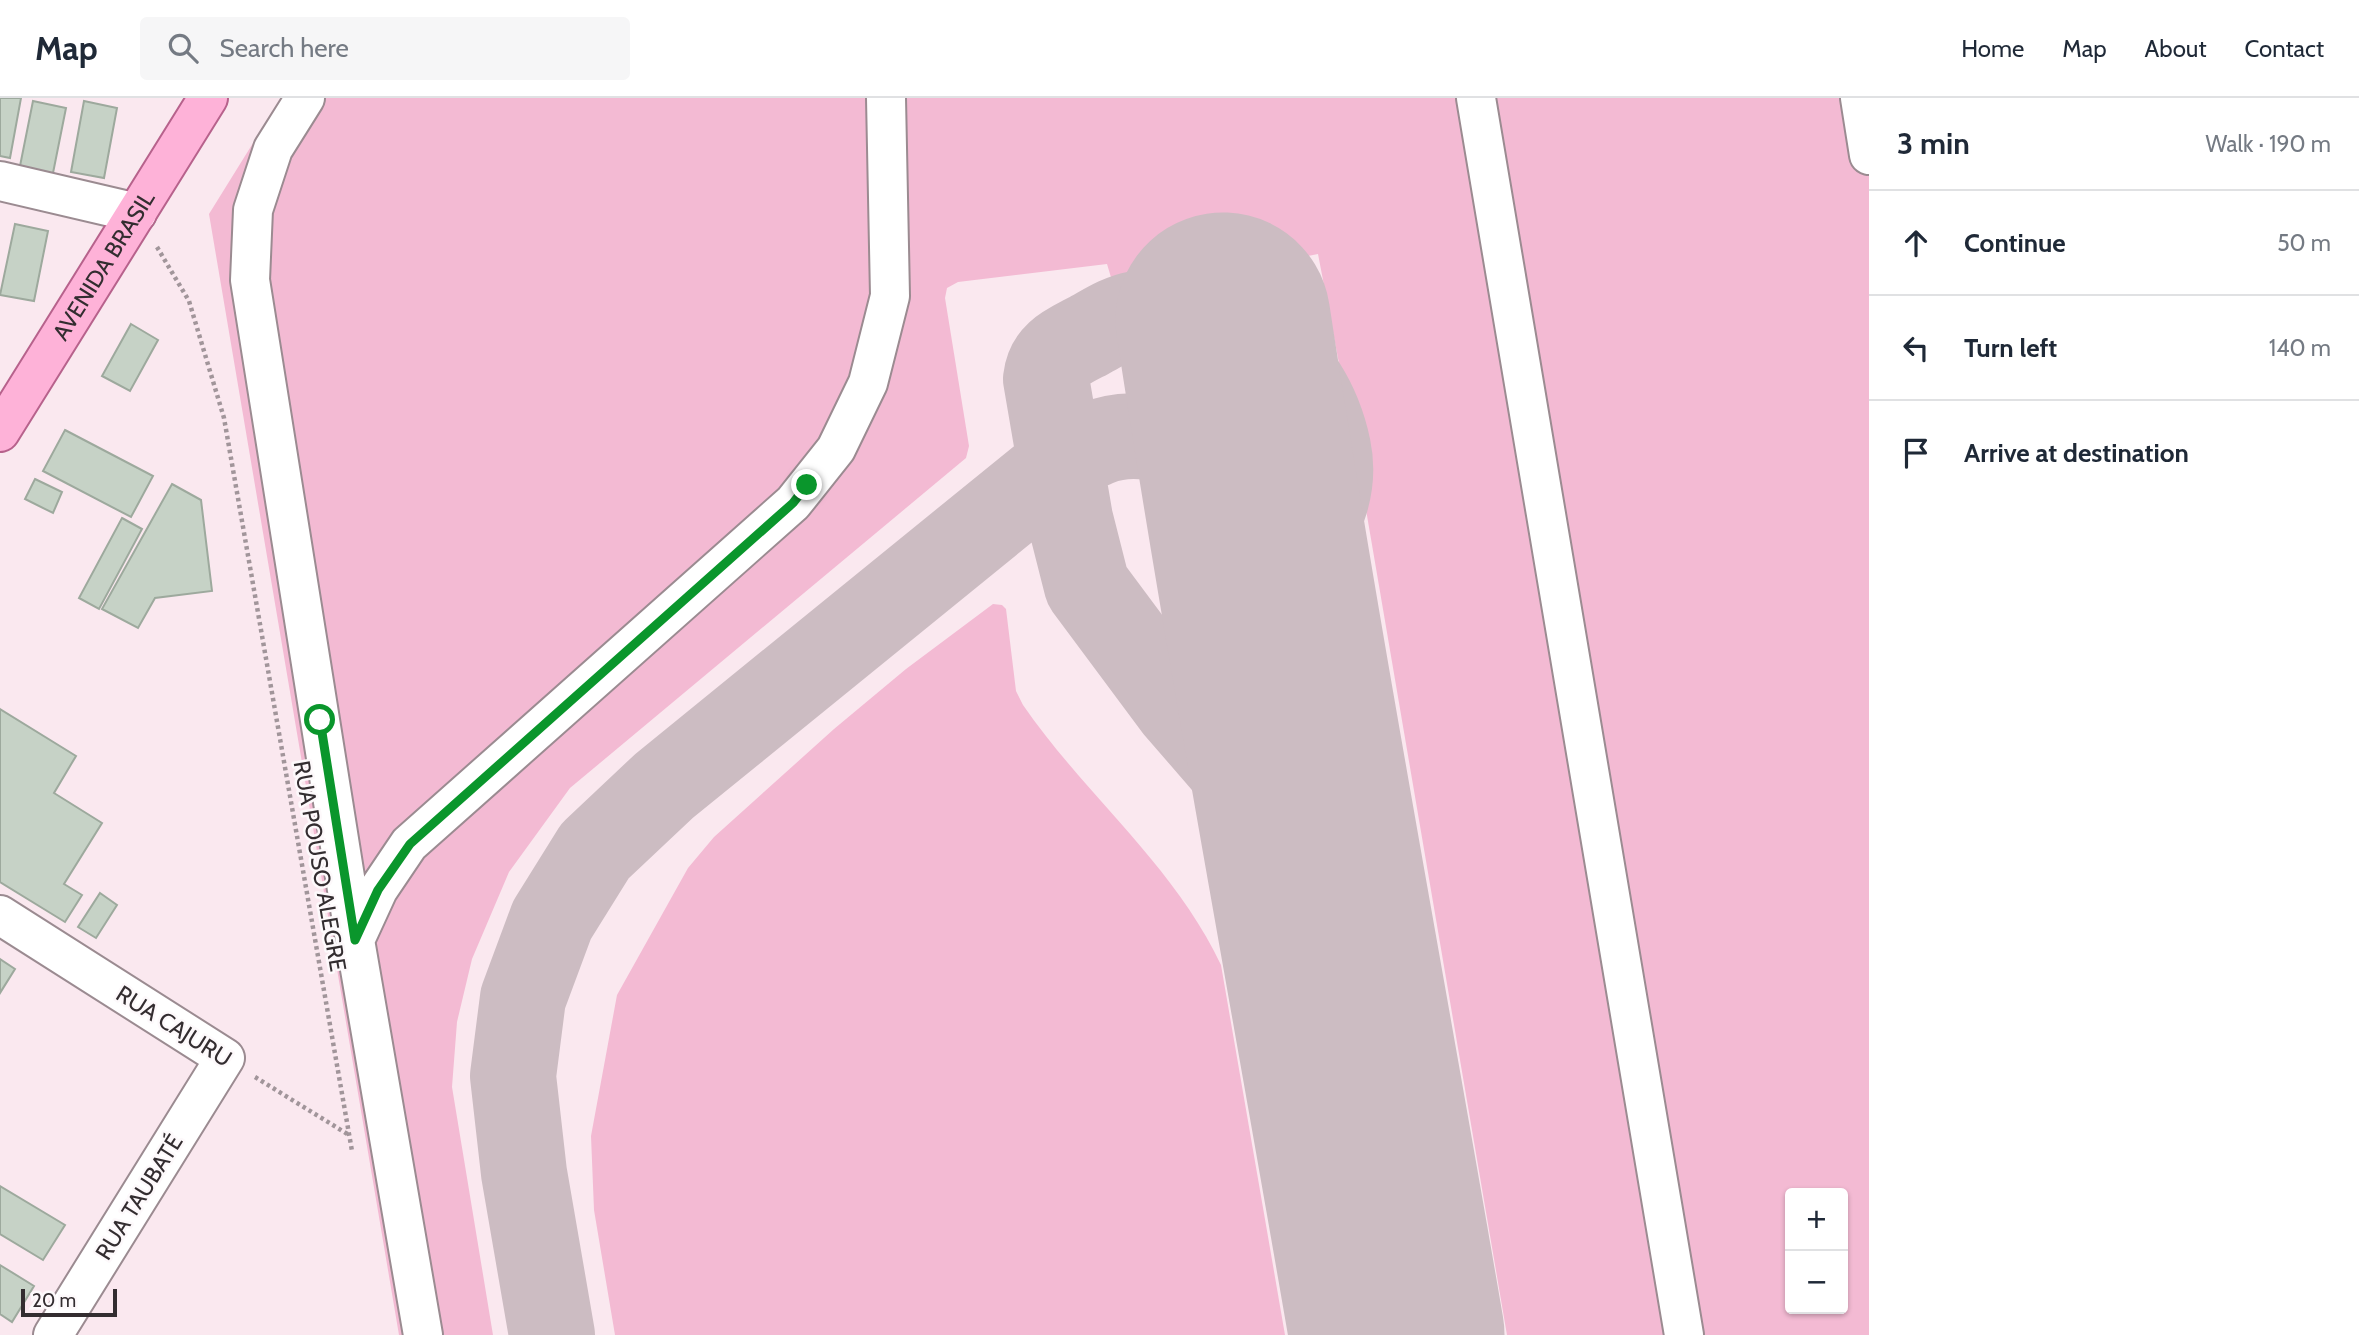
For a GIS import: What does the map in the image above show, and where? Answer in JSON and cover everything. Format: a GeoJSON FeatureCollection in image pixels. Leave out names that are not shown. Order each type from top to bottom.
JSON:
{"type":"FeatureCollection","features":[{"type":"Feature","properties":{"kind":"main road","name":"AVENIDA BRASIL"},"geometry":{"type":"LineString","coordinates":[[0,432],[208,98]]}},
{"type":"Feature","properties":{"kind":"street"},"geometry":{"type":"LineString","coordinates":[[305,98],[273,149],[253,210],[250,281],[355,940],[423,1335]]}},
{"type":"Feature","properties":{"kind":"street"},"geometry":{"type":"LineString","coordinates":[[355,940],[378,890],[410,844],[793,503],[836,449],[869,383],[890,296],[886,98]]}},
{"type":"Feature","properties":{"kind":"street"},"geometry":{"type":"LineString","coordinates":[[1476,98],[1684,1335]]}},
{"type":"Feature","properties":{"kind":"street"},"geometry":{"type":"LineString","coordinates":[[1860,98],[1869,155]]}},
{"type":"Feature","properties":{"kind":"street"},"geometry":{"type":"LineString","coordinates":[[0,181],[137,213]]}},
{"type":"Feature","properties":{"kind":"street","name":"RUA CAJURU"},"geometry":{"type":"LineString","coordinates":[[0,915],[225,1058]]}},
{"type":"Feature","properties":{"kind":"street","name":"RUA TAUBATÉ"},"geometry":{"type":"LineString","coordinates":[[54,1335],[225,1058]]}},
{"type":"Feature","properties":{"kind":"path","name":"RUA POUSO ALEGRE"},"geometry":{"type":"LineString","coordinates":[[137,213],[189,301],[224,418],[354,1162]]}},
{"type":"Feature","properties":{"kind":"path","name":"RUA CAJURU"},"geometry":{"type":"LineString","coordinates":[[225,1058],[350,1136]]}},
{"type":"Feature","properties":{"kind":"shaded area"},"geometry":{"type":"Polygon","coordinates":[[[281,98],[1869,98],[1869,1335],[1507,1335],[1357,457],[1318,254],[1116,294],[1107,264],[958,282],[947,288],[945,298],[969,446],[966,458],[570,788],[509,872],[472,959],[457,1022],[452,1087],[493,1335],[399,1335],[209,214],[281,98]]]}},
{"type":"Feature","properties":{"kind":"shaded area"},"geometry":{"type":"Polygon","coordinates":[[[993,604],[1002,605],[1006,609],[1016,691],[1023,705],[1073,770],[1179,895],[1202,929],[1221,965],[1285,1335],[615,1335],[594,1210],[591,1136],[617,995],[688,868],[714,837],[834,729],[906,669],[993,604]]]}},
{"type":"Feature","properties":{"kind":"building"},"geometry":{"type":"Polygon","coordinates":[[[0,98],[21,98],[10,158],[0,156],[0,98]]]}},
{"type":"Feature","properties":{"kind":"building"},"geometry":{"type":"Polygon","coordinates":[[[33,101],[66,108],[52,178],[19,171],[33,101]]]}},
{"type":"Feature","properties":{"kind":"building"},"geometry":{"type":"Polygon","coordinates":[[[84,101],[117,108],[104,178],[71,172],[84,101]]]}},
{"type":"Feature","properties":{"kind":"building"},"geometry":{"type":"Polygon","coordinates":[[[15,224],[48,231],[34,301],[0,295],[15,224]]]}},
{"type":"Feature","properties":{"kind":"building"},"geometry":{"type":"Polygon","coordinates":[[[131,324],[158,340],[130,391],[102,376],[131,324]]]}},
{"type":"Feature","properties":{"kind":"building"},"geometry":{"type":"Polygon","coordinates":[[[65,430],[153,476],[131,517],[43,471],[65,430]]]}},
{"type":"Feature","properties":{"kind":"building"},"geometry":{"type":"Polygon","coordinates":[[[35,479],[62,492],[53,513],[25,499],[35,479]]]}},
{"type":"Feature","properties":{"kind":"building"},"geometry":{"type":"Polygon","coordinates":[[[172,484],[201,500],[212,591],[155,598],[138,628],[102,609],[172,484]]]}},
{"type":"Feature","properties":{"kind":"building"},"geometry":{"type":"Polygon","coordinates":[[[122,518],[142,529],[99,609],[79,598],[122,518]]]}},
{"type":"Feature","properties":{"kind":"building"},"geometry":{"type":"Polygon","coordinates":[[[0,709],[76,756],[54,793],[102,823],[64,884],[82,895],[65,922],[0,882],[0,709]]]}},
{"type":"Feature","properties":{"kind":"building"},"geometry":{"type":"Polygon","coordinates":[[[100,893],[117,905],[96,938],[78,927],[100,893]]]}},
{"type":"Feature","properties":{"kind":"building"},"geometry":{"type":"Polygon","coordinates":[[[0,959],[15,969],[0,993],[0,959]]]}},
{"type":"Feature","properties":{"kind":"building"},"geometry":{"type":"Polygon","coordinates":[[[0,1186],[65,1225],[43,1260],[0,1234],[0,1186]]]}},
{"type":"Feature","properties":{"kind":"building"},"geometry":{"type":"Polygon","coordinates":[[[0,1265],[34,1286],[12,1322],[0,1314],[0,1265]]]}},
{"type":"Feature","properties":{"kind":"taxiway"},"geometry":{"type":"LineString","coordinates":[[1281,658],[1289,588],[1320,516],[1329,484],[1328,448],[1318,415],[1303,386],[1284,361],[1260,340],[1233,325],[1203,315],[1171,311],[1130,315],[1066,348],[1051,363],[1046,379],[1070,519],[1087,586],[1177,707],[1280,826],[1321,894]]}},
{"type":"Feature","properties":{"kind":"taxiway"},"geometry":{"type":"LineString","coordinates":[[552,1335],[524,1173],[513,1076],[523,998],[552,920],[595,851],[664,786],[1059,465],[1087,447],[1114,438],[1132,436],[1151,437],[1187,448],[1218,467],[1230,480],[1254,523]]}},
{"type":"Feature","properties":{"kind":"runway"},"geometry":{"type":"LineString","coordinates":[[1223,320],[1286,701],[1397,1335]]}},
{"type":"Feature","properties":{"kind":"route"},"geometry":{"type":"LineString","coordinates":[[320,720],[355,940],[378,890],[410,844],[454,802],[793,503],[807,485]]}}]}
